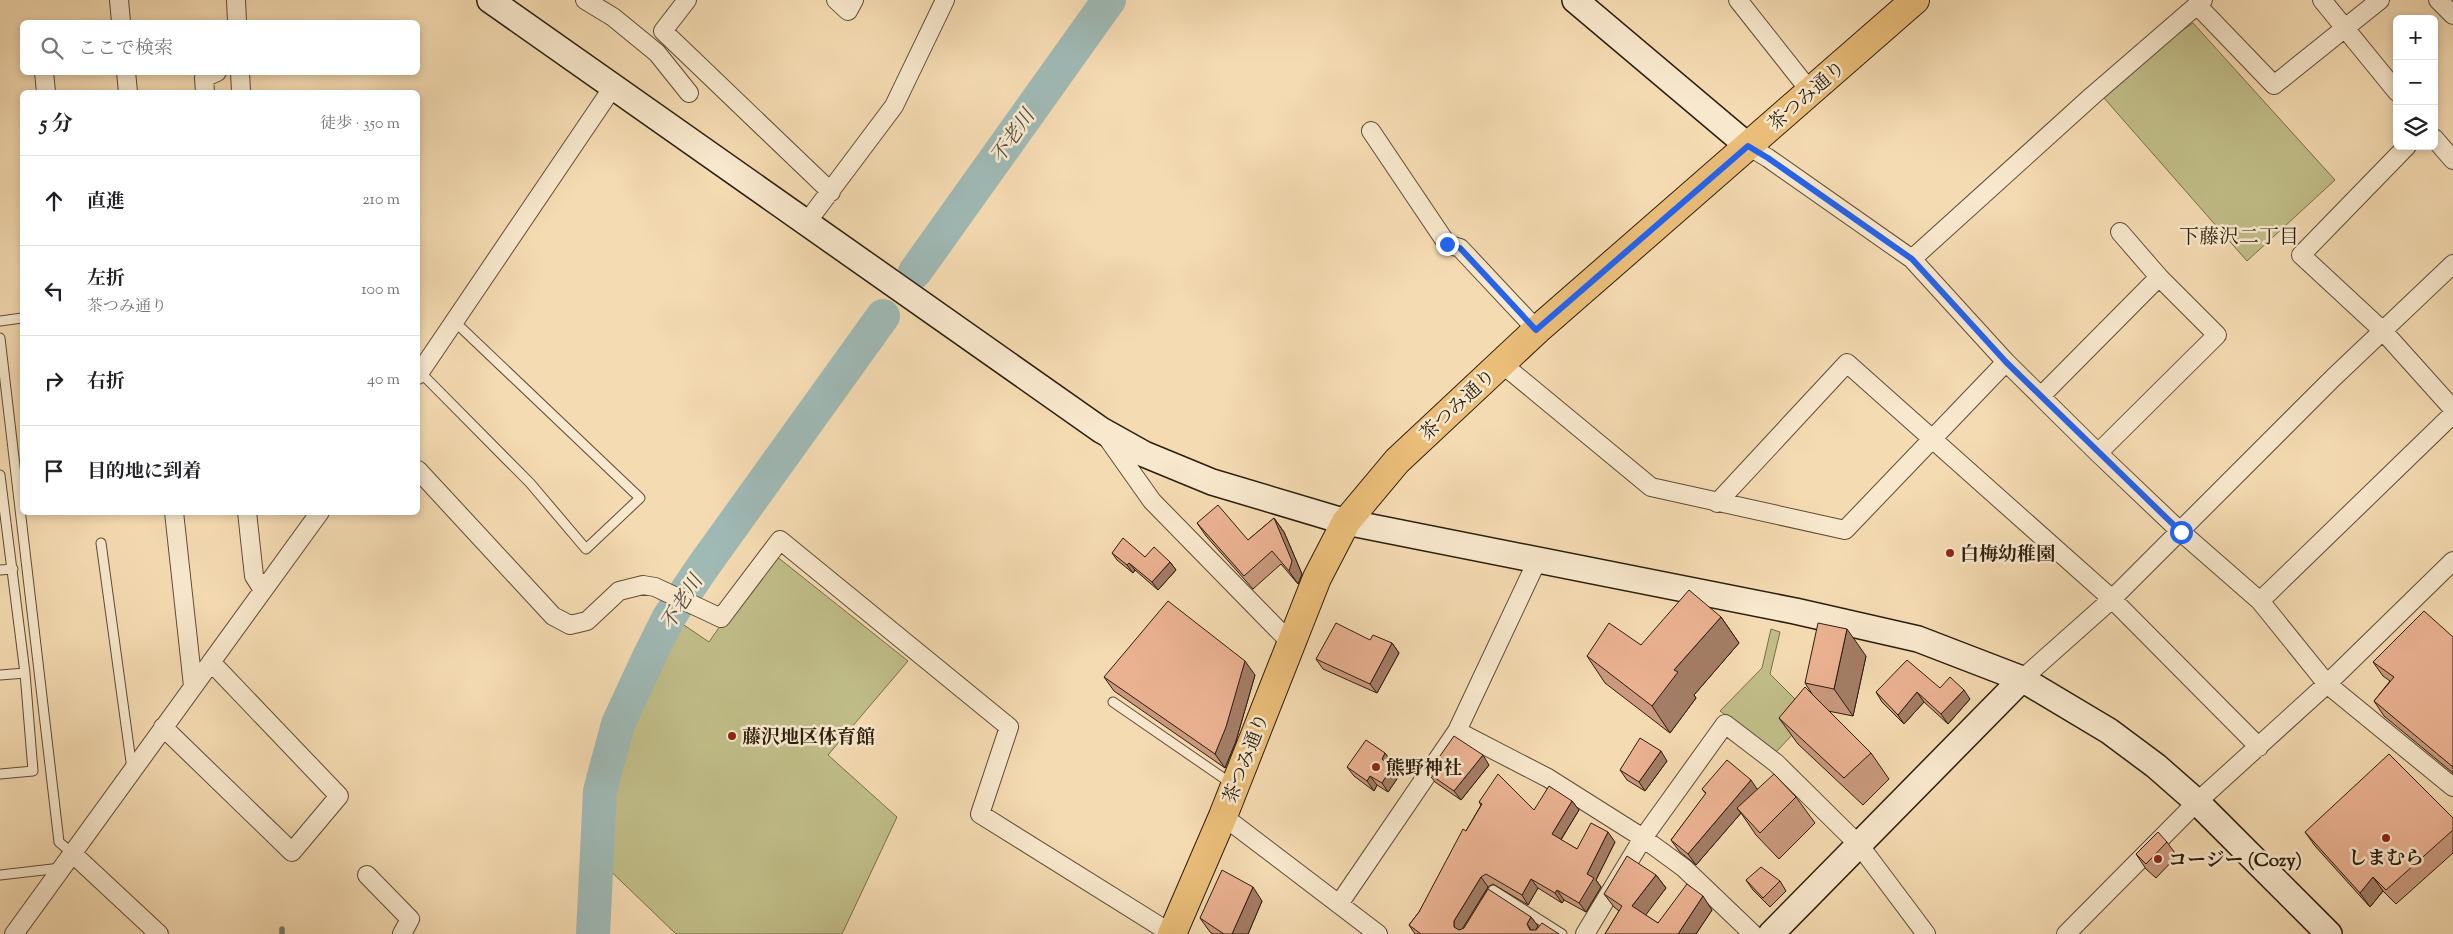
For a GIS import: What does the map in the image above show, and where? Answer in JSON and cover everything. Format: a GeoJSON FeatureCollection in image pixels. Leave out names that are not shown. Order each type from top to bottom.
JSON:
{"type":"FeatureCollection","features":[{"type":"Feature","properties":{"kind":"main road","name":"茶つみ通り"},"geometry":{"type":"LineString","coordinates":[[1172,934],[1223,816],[1290,642],[1317,578],[1346,522],[1397,461],[1536,330],[1915,0]]}},
{"type":"Feature","properties":{"kind":"street"},"geometry":{"type":"LineString","coordinates":[[120,0],[121,20]]}},
{"type":"Feature","properties":{"kind":"street"},"geometry":{"type":"LineString","coordinates":[[236,0],[237,20]]}},
{"type":"Feature","properties":{"kind":"street"},"geometry":{"type":"LineString","coordinates":[[490,0],[1101,430],[1144,454],[1212,482],[1346,522],[1795,611],[1918,639],[2022,680],[2109,730],[2156,766],[2197,802],[2329,934]]}},
{"type":"Feature","properties":{"kind":"street"},"geometry":{"type":"LineString","coordinates":[[585,0],[613,17],[657,53],[690,93]]}},
{"type":"Feature","properties":{"kind":"street"},"geometry":{"type":"LineString","coordinates":[[687,0],[663,31],[831,192]]}},
{"type":"Feature","properties":{"kind":"street"},"geometry":{"type":"LineString","coordinates":[[836,0],[848,11],[854,0]]}},
{"type":"Feature","properties":{"kind":"street"},"geometry":{"type":"LineString","coordinates":[[806,222],[831,192],[894,106],[945,0]]}},
{"type":"Feature","properties":{"kind":"street"},"geometry":{"type":"LineString","coordinates":[[1575,0],[1748,146],[1912,259],[2006,362],[2098,453],[2181,532],[2260,602],[2327,684],[2453,787]]}},
{"type":"Feature","properties":{"kind":"street"},"geometry":{"type":"LineString","coordinates":[[1738,0],[1810,92]]}},
{"type":"Feature","properties":{"kind":"street"},"geometry":{"type":"LineString","coordinates":[[2322,0],[2393,87]]}},
{"type":"Feature","properties":{"kind":"street"},"geometry":{"type":"LineString","coordinates":[[1912,259],[2092,96],[2200,2],[2274,85],[2380,0]]}},
{"type":"Feature","properties":{"kind":"street"},"geometry":{"type":"LineString","coordinates":[[2438,0],[2453,15]]}},
{"type":"Feature","properties":{"kind":"street"},"geometry":{"type":"LineString","coordinates":[[44,75],[46,90]]}},
{"type":"Feature","properties":{"kind":"street"},"geometry":{"type":"LineString","coordinates":[[126,75],[128,90]]}},
{"type":"Feature","properties":{"kind":"street"},"geometry":{"type":"LineString","coordinates":[[205,90],[204,78],[210,75]]}},
{"type":"Feature","properties":{"kind":"street"},"geometry":{"type":"LineString","coordinates":[[240,75],[241,90]]}},
{"type":"Feature","properties":{"kind":"street"},"geometry":{"type":"LineString","coordinates":[[420,372],[613,87]]}},
{"type":"Feature","properties":{"kind":"street"},"geometry":{"type":"LineString","coordinates":[[1371,131],[1447,244],[1460,248],[1536,330]]}},
{"type":"Feature","properties":{"kind":"street"},"geometry":{"type":"LineString","coordinates":[[2438,143],[2453,160]]}},
{"type":"Feature","properties":{"kind":"street"},"geometry":{"type":"LineString","coordinates":[[2403,150],[2301,255],[2383,331],[2453,409]]}},
{"type":"Feature","properties":{"kind":"street"},"geometry":{"type":"LineString","coordinates":[[2098,453],[2217,335],[2159,277],[2120,232]]}},
{"type":"Feature","properties":{"kind":"street"},"geometry":{"type":"LineString","coordinates":[[1771,934],[2022,680],[2112,599],[2333,378],[2453,264]]}},
{"type":"Feature","properties":{"kind":"street"},"geometry":{"type":"LineString","coordinates":[[2041,396],[2159,277]]}},
{"type":"Feature","properties":{"kind":"street"},"geometry":{"type":"LineString","coordinates":[[1501,363],[1651,487],[1845,530],[2006,362]]}},
{"type":"Feature","properties":{"kind":"street"},"geometry":{"type":"LineString","coordinates":[[1717,503],[1847,363],[2112,599],[2259,747]]}},
{"type":"Feature","properties":{"kind":"street"},"geometry":{"type":"LineString","coordinates":[[2260,602],[2453,414]]}},
{"type":"Feature","properties":{"kind":"street"},"geometry":{"type":"LineString","coordinates":[[1101,430],[1152,501],[1290,642]]}},
{"type":"Feature","properties":{"kind":"street"},"geometry":{"type":"LineString","coordinates":[[420,472],[553,616],[570,625],[587,621],[619,591],[643,585],[655,587],[697,605],[721,618],[780,540],[1009,727],[980,814],[1172,934]]}},
{"type":"Feature","properties":{"kind":"street"},"geometry":{"type":"LineString","coordinates":[[174,515],[193,686]]}},
{"type":"Feature","properties":{"kind":"street"},"geometry":{"type":"LineString","coordinates":[[248,515],[254,576],[263,590]]}},
{"type":"Feature","properties":{"kind":"street"},"geometry":{"type":"LineString","coordinates":[[14,934],[318,515]]}},
{"type":"Feature","properties":{"kind":"street"},"geometry":{"type":"LineString","coordinates":[[1338,904],[1457,731],[1537,561]]}},
{"type":"Feature","properties":{"kind":"street"},"geometry":{"type":"LineString","coordinates":[[2066,934],[2197,802],[2327,684],[2453,561]]}},
{"type":"Feature","properties":{"kind":"street"},"geometry":{"type":"LineString","coordinates":[[163,727],[292,852],[339,796],[211,662]]}},
{"type":"Feature","properties":{"kind":"street"},"geometry":{"type":"LineString","coordinates":[[1584,934],[1643,838],[1725,724],[1776,763],[1860,846],[1926,934]]}},
{"type":"Feature","properties":{"kind":"street"},"geometry":{"type":"LineString","coordinates":[[1457,731],[1548,778],[1643,838],[1684,868],[1753,934]]}},
{"type":"Feature","properties":{"kind":"street"},"geometry":{"type":"LineString","coordinates":[[1223,816],[1378,934]]}},
{"type":"Feature","properties":{"kind":"street"},"geometry":{"type":"LineString","coordinates":[[72,853],[159,934]]}},
{"type":"Feature","properties":{"kind":"street"},"geometry":{"type":"LineString","coordinates":[[367,875],[410,920],[402,934]]}},
{"type":"Feature","properties":{"kind":"lane"},"geometry":{"type":"LineString","coordinates":[[0,321],[20,318]]}},
{"type":"Feature","properties":{"kind":"lane"},"geometry":{"type":"LineString","coordinates":[[420,374],[530,483],[586,548],[640,498],[454,321]]}},
{"type":"Feature","properties":{"kind":"lane"},"geometry":{"type":"LineString","coordinates":[[0,338],[20,509]]}},
{"type":"Feature","properties":{"kind":"lane"},"geometry":{"type":"LineString","coordinates":[[0,475],[13,569],[34,771],[0,774]]}},
{"type":"Feature","properties":{"kind":"lane"},"geometry":{"type":"LineString","coordinates":[[21,515],[59,842],[72,853]]}},
{"type":"Feature","properties":{"kind":"lane"},"geometry":{"type":"LineString","coordinates":[[101,543],[132,770]]}},
{"type":"Feature","properties":{"kind":"lane"},"geometry":{"type":"LineString","coordinates":[[0,570],[13,569]]}},
{"type":"Feature","properties":{"kind":"lane"},"geometry":{"type":"LineString","coordinates":[[0,675],[24,673]]}},
{"type":"Feature","properties":{"kind":"lane"},"geometry":{"type":"LineString","coordinates":[[1113,702],[1234,785]]}},
{"type":"Feature","properties":{"kind":"lane"},"geometry":{"type":"LineString","coordinates":[[0,875],[61,868]]}},
{"type":"Feature","properties":{"kind":"lane"},"geometry":{"type":"LineString","coordinates":[[1484,905],[1493,890],[1562,934]]}},
{"type":"Feature","properties":{"kind":"lane"},"geometry":{"type":"LineString","coordinates":[[1540,934],[1547,924]]}},
{"type":"Feature","properties":{"kind":"shaded area"},"geometry":{"type":"Polygon","coordinates":[[[2193,23],[2335,180],[2247,261],[2097,90],[2193,23]]]}},
{"type":"Feature","properties":{"kind":"shaded area","name":"藤沢地区体育館"},"geometry":{"type":"Polygon","coordinates":[[[771,552],[908,661],[828,755],[897,817],[842,934],[676,934],[597,858],[624,717],[675,619],[709,642],[771,552]]]}},
{"type":"Feature","properties":{"kind":"shaded area"},"geometry":{"type":"Polygon","coordinates":[[[1771,629],[1780,632],[1770,674],[1811,715],[1776,752],[1720,711],[1762,668],[1771,629]]]}},
{"type":"Feature","properties":{"kind":"building"},"geometry":{"type":"Polygon","coordinates":[[[1218,505],[1248,540],[1274,518],[1292,561],[1289,571],[1272,551],[1244,576],[1197,523],[1218,505]]]}},
{"type":"Feature","properties":{"kind":"building"},"geometry":{"type":"Polygon","coordinates":[[[1123,538],[1145,557],[1154,547],[1170,562],[1152,582],[1129,563],[1127,565],[1112,553],[1123,538]]]}},
{"type":"Feature","properties":{"kind":"building"},"geometry":{"type":"Polygon","coordinates":[[[1689,590],[1721,617],[1674,670],[1678,672],[1652,706],[1587,656],[1609,623],[1641,645],[1689,590]]]}},
{"type":"Feature","properties":{"kind":"building"},"geometry":{"type":"Polygon","coordinates":[[[1168,601],[1245,661],[1226,727],[1215,754],[1104,677],[1168,601]]]}},
{"type":"Feature","properties":{"kind":"building"},"geometry":{"type":"Polygon","coordinates":[[[2424,611],[2453,637],[2453,767],[2374,701],[2394,677],[2373,662],[2424,611]]]}},
{"type":"Feature","properties":{"kind":"building"},"geometry":{"type":"Polygon","coordinates":[[[1336,623],[1370,640],[1373,635],[1392,643],[1370,684],[1316,659],[1336,623]]]}},
{"type":"Feature","properties":{"kind":"building"},"geometry":{"type":"Polygon","coordinates":[[[1818,623],[1847,629],[1834,689],[1805,683],[1818,623]]]}},
{"type":"Feature","properties":{"kind":"building"},"geometry":{"type":"Polygon","coordinates":[[[1907,660],[1940,688],[1950,677],[1964,690],[1941,714],[1917,692],[1898,715],[1876,692],[1907,660]]]}},
{"type":"Feature","properties":{"kind":"building"},"geometry":{"type":"Polygon","coordinates":[[[1805,687],[1871,753],[1844,778],[1779,718],[1805,687]]]}},
{"type":"Feature","properties":{"kind":"building"},"geometry":{"type":"Polygon","coordinates":[[[1454,736],[1483,755],[1454,791],[1428,773],[1454,736]]]}},
{"type":"Feature","properties":{"kind":"building"},"geometry":{"type":"Polygon","coordinates":[[[1640,738],[1661,751],[1639,782],[1620,770],[1640,738]]]}},
{"type":"Feature","properties":{"kind":"building"},"geometry":{"type":"Polygon","coordinates":[[[1366,740],[1385,753],[1382,759],[1392,767],[1382,783],[1370,776],[1367,781],[1347,767],[1366,740]]]}},
{"type":"Feature","properties":{"kind":"building"},"geometry":{"type":"Polygon","coordinates":[[[2389,754],[2453,818],[2453,830],[2386,890],[2373,877],[2360,893],[2305,832],[2389,754]]]}},
{"type":"Feature","properties":{"kind":"building"},"geometry":{"type":"Polygon","coordinates":[[[1727,760],[1751,780],[1688,854],[1671,840],[1706,793],[1702,789],[1727,760]]]}},
{"type":"Feature","properties":{"kind":"building"},"geometry":{"type":"Polygon","coordinates":[[[1498,774],[1534,810],[1549,786],[1572,801],[1552,834],[1577,849],[1591,823],[1608,832],[1587,874],[1594,878],[1579,903],[1557,890],[1555,893],[1531,879],[1522,895],[1486,874],[1481,877],[1454,921],[1454,927],[1459,930],[1464,928],[1488,889],[1531,917],[1527,924],[1530,930],[1536,930],[1542,923],[1559,934],[1421,934],[1409,925],[1419,912],[1463,829],[1466,831],[1482,804],[1479,802],[1498,774]]]}},
{"type":"Feature","properties":{"kind":"building"},"geometry":{"type":"Polygon","coordinates":[[[1774,774],[1796,797],[1760,833],[1737,808],[1774,774]]]}},
{"type":"Feature","properties":{"kind":"building"},"geometry":{"type":"Polygon","coordinates":[[[2158,832],[2167,842],[2146,864],[2136,854],[2158,832]]]}},
{"type":"Feature","properties":{"kind":"building"},"geometry":{"type":"Polygon","coordinates":[[[1627,856],[1656,875],[1632,906],[1658,923],[1687,884],[1703,896],[1678,934],[1605,934],[1622,906],[1604,894],[1627,856]]]}},
{"type":"Feature","properties":{"kind":"building"},"geometry":{"type":"Polygon","coordinates":[[[1761,867],[1780,881],[1763,898],[1746,880],[1761,867]]]}},
{"type":"Feature","properties":{"kind":"building"},"geometry":{"type":"Polygon","coordinates":[[[1222,870],[1253,887],[1232,934],[1224,934],[1200,918],[1222,870]]]}},
{"type":"Feature","properties":{"kind":"waterway","name":"不老川"},"geometry":{"type":"LineString","coordinates":[[915,272],[1109,0]]}},
{"type":"Feature","properties":{"kind":"waterway","name":"不老川"},"geometry":{"type":"LineString","coordinates":[[593,934],[600,791],[618,724],[650,655],[669,617],[702,568],[883,316]]}},
{"type":"Feature","properties":{"kind":"waterway"},"geometry":{"type":"LineString","coordinates":[[282,929],[282,934]]}},
{"type":"Feature","properties":{"kind":"place","name":"白梅幼稚園"},"geometry":{"type":"Point","coordinates":[1950,553]}},
{"type":"Feature","properties":{"kind":"place","name":"藤沢地区体育館"},"geometry":{"type":"Point","coordinates":[732,736]}},
{"type":"Feature","properties":{"kind":"place","name":"熊野神社"},"geometry":{"type":"Point","coordinates":[1376,767]}},
{"type":"Feature","properties":{"kind":"place","name":"しまむら"},"geometry":{"type":"Point","coordinates":[2386,838]}},
{"type":"Feature","properties":{"kind":"place","name":"コージー (Cozy)"},"geometry":{"type":"Point","coordinates":[2158,859]}},
{"type":"Feature","properties":{"kind":"district","name":"下藤沢二丁目"},"geometry":{"type":"Point","coordinates":[2239,236]}},
{"type":"Feature","properties":{"kind":"route"},"geometry":{"type":"LineString","coordinates":[[1447,244],[1460,248],[1536,330],[1748,146],[1912,259],[2006,362],[2181,532]]}}]}
